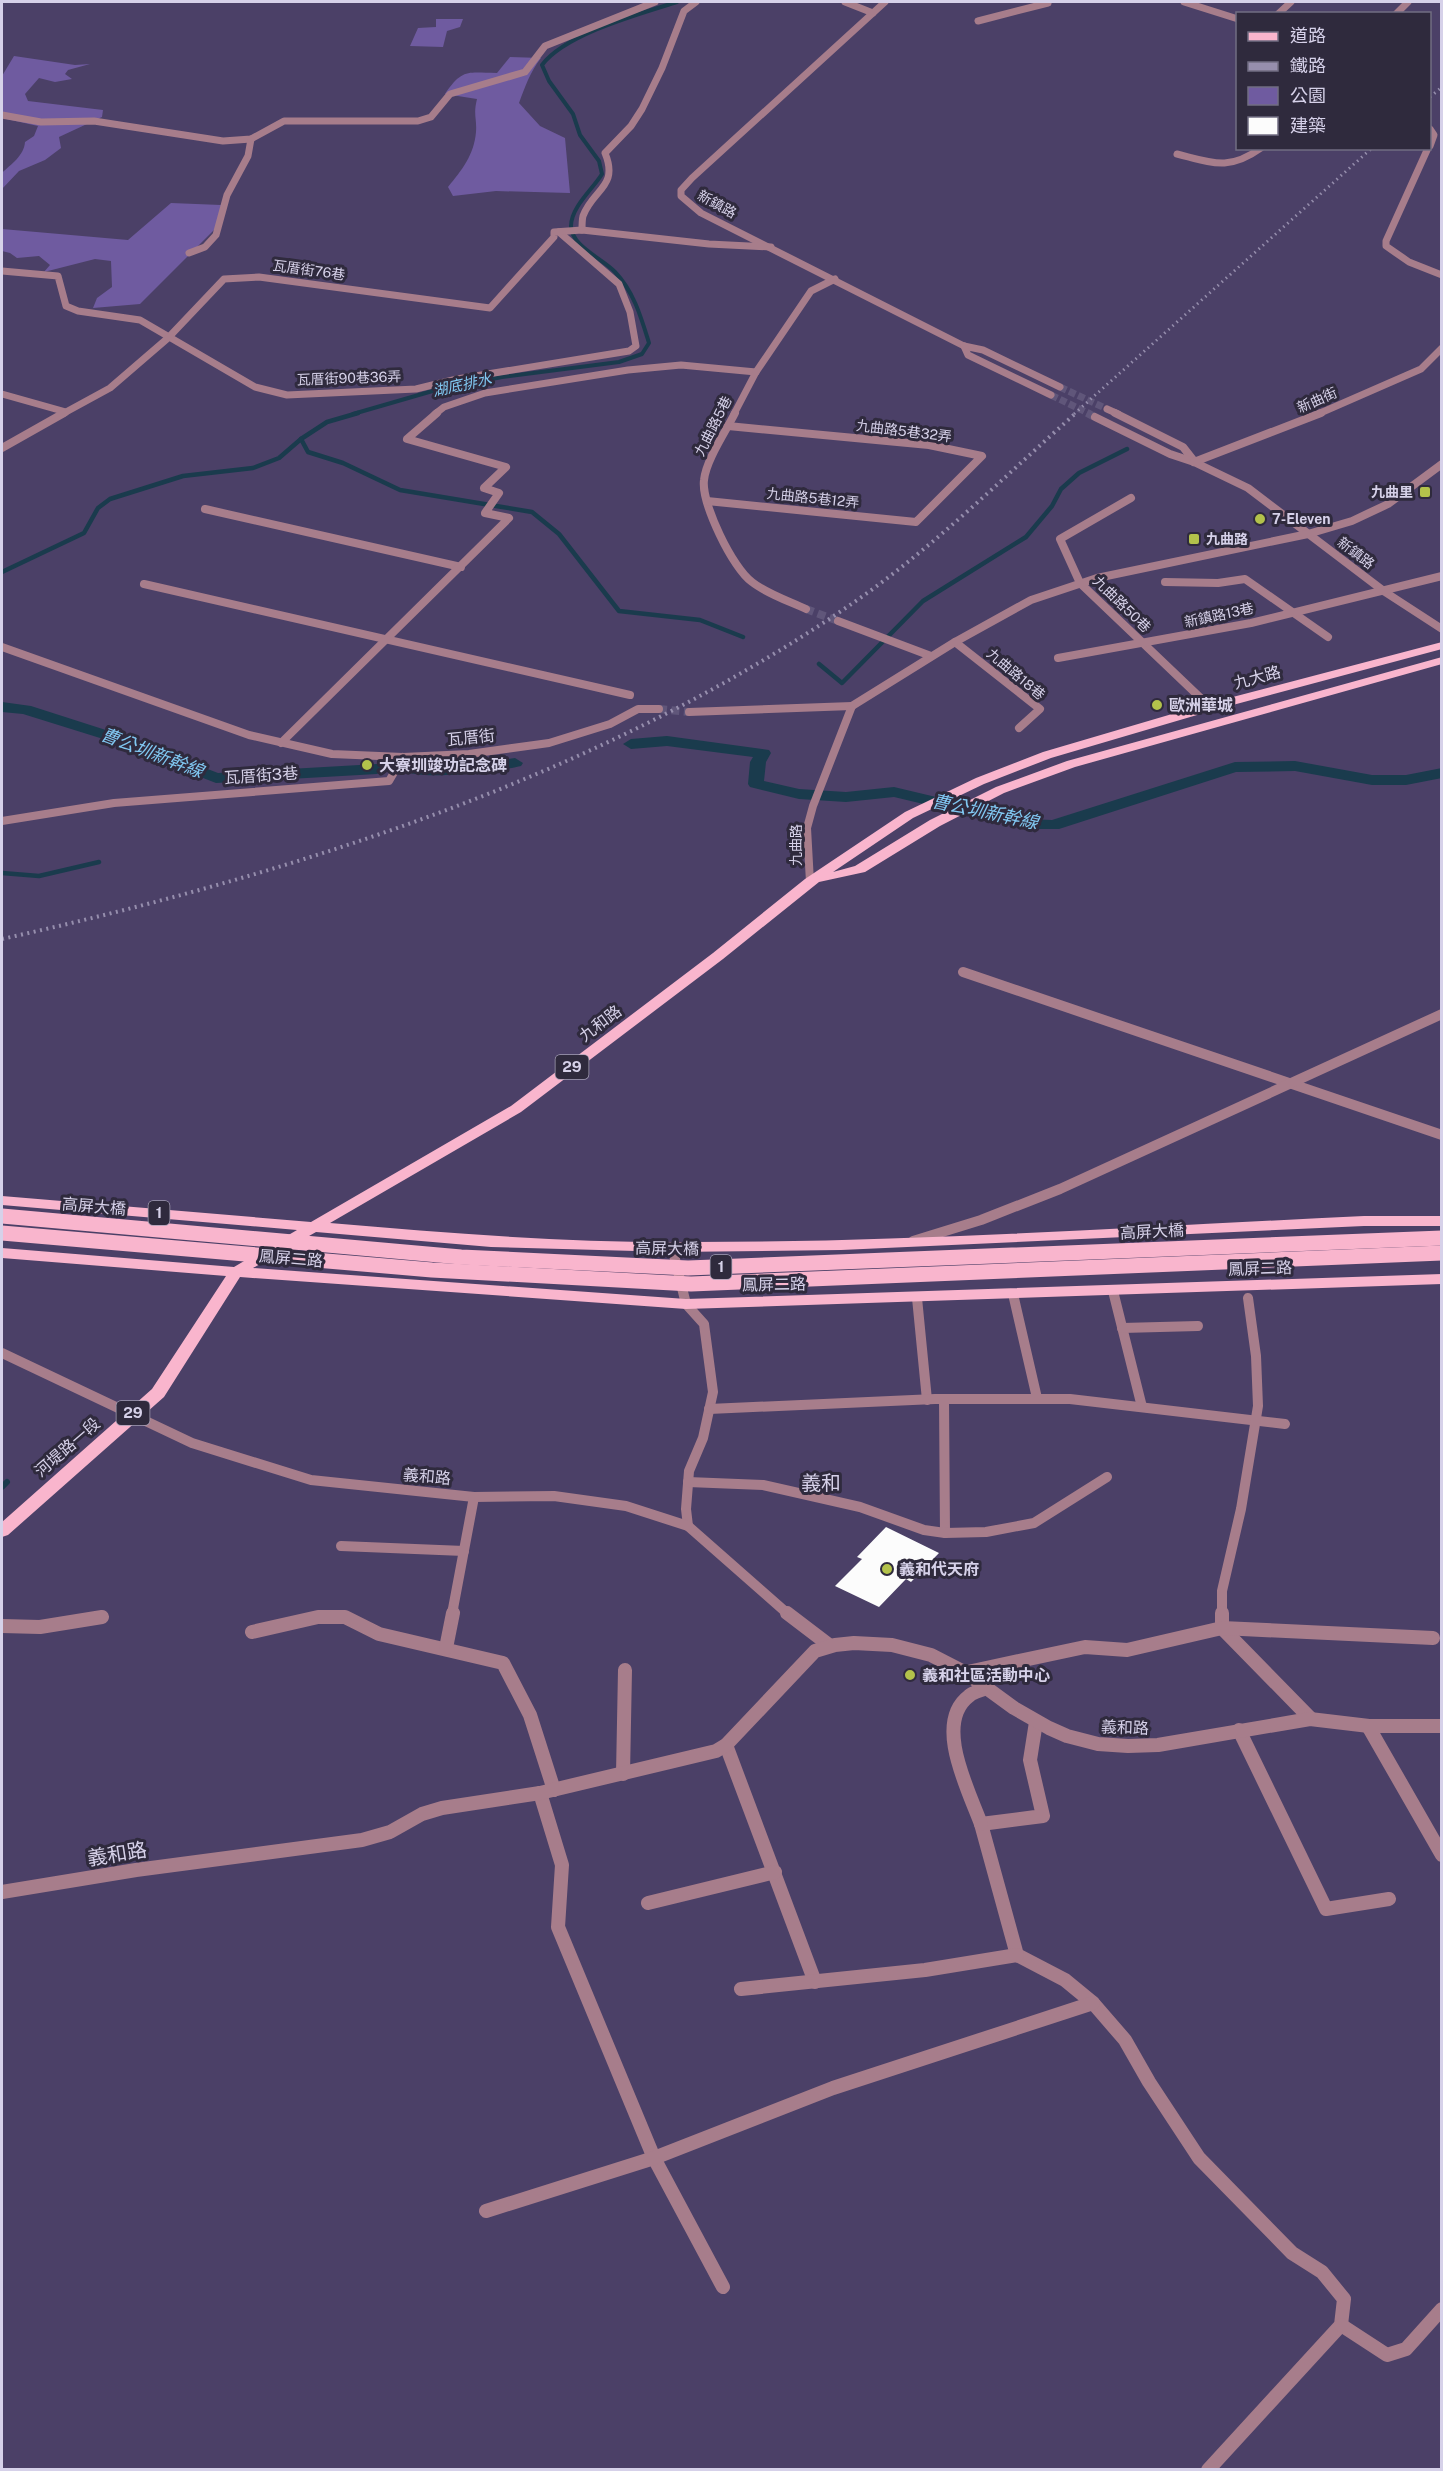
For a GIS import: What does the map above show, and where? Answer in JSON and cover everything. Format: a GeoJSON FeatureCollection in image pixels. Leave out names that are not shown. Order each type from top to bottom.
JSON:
{"type":"FeatureCollection","features":[{"type":"Feature","properties":{"kind":"main road","name":"九大路"},"geometry":{"type":"LineString","coordinates":[[909,816],[980,782],[1047,755],[1210,707],[1442,645]]}},
{"type":"Feature","properties":{"kind":"main road","name":"九大路"},"geometry":{"type":"LineString","coordinates":[[810,882],[860,869],[935,823],[1000,790],[1071,764],[1442,660]]}},
{"type":"Feature","properties":{"kind":"main road","name":"九和路"},"geometry":{"type":"LineString","coordinates":[[236,1272],[516,1109],[718,956],[810,882],[909,816]]}},
{"type":"Feature","properties":{"kind":"main road","name":"鳳屏二路"},"geometry":{"type":"LineString","coordinates":[[2,1200],[491,1242],[672,1247],[841,1245],[1352,1222],[1442,1221]]}},
{"type":"Feature","properties":{"kind":"main road","name":"高屏大橋"},"geometry":{"type":"LineString","coordinates":[[2,1216],[461,1257],[688,1268],[1442,1238]]}},
{"type":"Feature","properties":{"kind":"main road","name":"高屏大橋"},"geometry":{"type":"LineString","coordinates":[[2,1233],[462,1273],[570,1280],[691,1284],[1442,1253]]}},
{"type":"Feature","properties":{"kind":"main road","name":"鳳屏二路"},"geometry":{"type":"LineString","coordinates":[[2,1253],[686,1304],[1442,1279]]}},
{"type":"Feature","properties":{"kind":"main road","name":"河堤路一段"},"geometry":{"type":"LineString","coordinates":[[2,1531],[158,1393],[236,1272]]}},
{"type":"Feature","properties":{"kind":"street"},"geometry":{"type":"LineString","coordinates":[[2,115],[41,122],[94,121],[223,141],[251,139],[284,121],[418,121],[431,117],[450,94],[525,72],[544,46],[655,2]]}},
{"type":"Feature","properties":{"kind":"street"},"geometry":{"type":"LineString","coordinates":[[582,230],[582,216],[609,177],[610,165],[605,153],[633,125],[647,102],[684,11],[696,2]]}},
{"type":"Feature","properties":{"kind":"street"},"geometry":{"type":"LineString","coordinates":[[845,2],[873,13]]}},
{"type":"Feature","properties":{"kind":"street","name":"新鎮路"},"geometry":{"type":"LineString","coordinates":[[885,2],[681,190],[681,196],[685,202],[701,213],[964,346],[983,350],[1060,387]]}},
{"type":"Feature","properties":{"kind":"street"},"geometry":{"type":"LineString","coordinates":[[1184,2],[1236,18]]}},
{"type":"Feature","properties":{"kind":"street"},"geometry":{"type":"LineString","coordinates":[[978,21],[1048,3]]}},
{"type":"Feature","properties":{"kind":"street"},"geometry":{"type":"LineString","coordinates":[[189,253],[204,248],[213,240],[220,226],[223,205],[229,189],[250,155],[251,139]]}},
{"type":"Feature","properties":{"kind":"street"},"geometry":{"type":"LineString","coordinates":[[1177,154],[1229,165],[1241,164],[1258,150]]}},
{"type":"Feature","properties":{"kind":"street"},"geometry":{"type":"LineString","coordinates":[[1428,150],[1386,241],[1386,246],[1409,262],[1442,275]]}},
{"type":"Feature","properties":{"kind":"street"},"geometry":{"type":"LineString","coordinates":[[559,232],[582,230],[709,244],[771,247]]}},
{"type":"Feature","properties":{"kind":"street","name":"瓦厝街76巷"},"geometry":{"type":"LineString","coordinates":[[2,448],[110,388],[168,338],[224,279],[260,277],[490,308],[554,237],[554,232],[559,232]]}},
{"type":"Feature","properties":{"kind":"street","name":"瓦厝街90巷36弄"},"geometry":{"type":"LineString","coordinates":[[2,271],[58,276],[66,306],[78,311],[140,320],[255,387],[287,394],[416,389],[456,379],[629,351],[636,346],[635,333],[619,284],[559,232]]}},
{"type":"Feature","properties":{"kind":"street","name":"九曲路5巷"},"geometry":{"type":"LineString","coordinates":[[806,609],[751,582],[727,553],[702,482],[756,372],[811,291],[835,279]]}},
{"type":"Feature","properties":{"kind":"street","name":"新鎮路"},"geometry":{"type":"LineString","coordinates":[[964,346],[968,355],[1051,396]]}},
{"type":"Feature","properties":{"kind":"street","name":"新曲街"},"geometry":{"type":"LineString","coordinates":[[1194,462],[1292,426],[1421,369],[1442,348]]}},
{"type":"Feature","properties":{"kind":"street"},"geometry":{"type":"LineString","coordinates":[[281,743],[509,518],[485,513],[499,493],[484,488],[507,467],[407,439],[444,407],[485,393],[628,370],[681,365],[756,372]]}},
{"type":"Feature","properties":{"kind":"street"},"geometry":{"type":"LineString","coordinates":[[2,394],[66,412]]}},
{"type":"Feature","properties":{"kind":"street","name":"新鎮路"},"geometry":{"type":"LineString","coordinates":[[1107,409],[1183,447],[1194,462]]}},
{"type":"Feature","properties":{"kind":"street","name":"新鎮路"},"geometry":{"type":"LineString","coordinates":[[1095,417],[1170,454],[1194,462],[1248,488],[1385,592],[1442,629]]}},
{"type":"Feature","properties":{"kind":"street","name":"九曲路5巷32弄"},"geometry":{"type":"LineString","coordinates":[[728,426],[929,445],[982,456],[916,522]]}},
{"type":"Feature","properties":{"kind":"street"},"geometry":{"type":"LineString","coordinates":[[689,712],[852,706],[931,656],[1031,600],[1080,583],[1151,565],[1308,534],[1352,522],[1388,504],[1442,464]]}},
{"type":"Feature","properties":{"kind":"street"},"geometry":{"type":"LineString","coordinates":[[1080,583],[1060,539],[1131,498]]}},
{"type":"Feature","properties":{"kind":"street","name":"九曲路5巷12弄"},"geometry":{"type":"LineString","coordinates":[[707,501],[916,522]]}},
{"type":"Feature","properties":{"kind":"street"},"geometry":{"type":"LineString","coordinates":[[205,509],[460,567]]}},
{"type":"Feature","properties":{"kind":"street","name":"新鎮路13巷"},"geometry":{"type":"LineString","coordinates":[[1058,658],[1144,644],[1293,613],[1442,576]]}},
{"type":"Feature","properties":{"kind":"street"},"geometry":{"type":"LineString","coordinates":[[1165,582],[1218,583],[1245,579],[1328,637]]}},
{"type":"Feature","properties":{"kind":"street","name":"九曲路50巷"},"geometry":{"type":"LineString","coordinates":[[1080,583],[1210,707]]}},
{"type":"Feature","properties":{"kind":"street"},"geometry":{"type":"LineString","coordinates":[[144,584],[630,694]]}},
{"type":"Feature","properties":{"kind":"street"},"geometry":{"type":"LineString","coordinates":[[838,621],[931,656]]}},
{"type":"Feature","properties":{"kind":"street","name":"九曲路18巷"},"geometry":{"type":"LineString","coordinates":[[955,642],[1040,709],[1018,728]]}},
{"type":"Feature","properties":{"kind":"street","name":"瓦厝街"},"geometry":{"type":"LineString","coordinates":[[2,647],[249,735],[332,754],[403,757],[469,754],[549,742],[610,724],[638,709],[658,709]]}},
{"type":"Feature","properties":{"kind":"street","name":"九曲路"},"geometry":{"type":"LineString","coordinates":[[810,882],[807,828],[813,806],[852,706]]}},
{"type":"Feature","properties":{"kind":"street","name":"瓦厝街3巷"},"geometry":{"type":"LineString","coordinates":[[2,821],[114,803],[389,780],[403,757]]}},
{"type":"Feature","properties":{"kind":"street"},"geometry":{"type":"LineString","coordinates":[[963,972],[1442,1135]]}},
{"type":"Feature","properties":{"kind":"street","name":"鳳屏二路"},"geometry":{"type":"LineString","coordinates":[[912,1242],[981,1220],[1060,1189],[1442,1014]]}},
{"type":"Feature","properties":{"kind":"street"},"geometry":{"type":"LineString","coordinates":[[672,1247],[686,1304],[704,1324],[713,1392],[703,1438],[689,1471],[686,1509],[688,1526]]}},
{"type":"Feature","properties":{"kind":"street"},"geometry":{"type":"LineString","coordinates":[[1113,1291],[1142,1407]]}},
{"type":"Feature","properties":{"kind":"street"},"geometry":{"type":"LineString","coordinates":[[1013,1294],[1037,1398]]}},
{"type":"Feature","properties":{"kind":"street"},"geometry":{"type":"LineString","coordinates":[[916,1298],[927,1400]]}},
{"type":"Feature","properties":{"kind":"street"},"geometry":{"type":"LineString","coordinates":[[1248,1298],[1256,1356],[1256,1419],[1241,1509],[1222,1591],[1222,1629],[1311,1719]]}},
{"type":"Feature","properties":{"kind":"street"},"geometry":{"type":"LineString","coordinates":[[1122,1328],[1198,1326]]}},
{"type":"Feature","properties":{"kind":"street","name":"義和路"},"geometry":{"type":"LineString","coordinates":[[2,1353],[192,1443],[311,1480],[474,1497],[554,1496],[626,1506],[688,1526],[784,1611],[829,1645]]}},
{"type":"Feature","properties":{"kind":"street"},"geometry":{"type":"LineString","coordinates":[[709,1409],[1037,1398],[1142,1407],[1285,1424]]}},
{"type":"Feature","properties":{"kind":"street"},"geometry":{"type":"LineString","coordinates":[[944,1400],[945,1533]]}},
{"type":"Feature","properties":{"kind":"street"},"geometry":{"type":"LineString","coordinates":[[688,1482],[763,1485],[860,1507],[914,1527],[945,1533],[986,1532],[1034,1523],[1107,1477]]}},
{"type":"Feature","properties":{"kind":"street"},"geometry":{"type":"LineString","coordinates":[[446,1648],[474,1497]]}},
{"type":"Feature","properties":{"kind":"street"},"geometry":{"type":"LineString","coordinates":[[340,1546],[464,1551]]}},
{"type":"Feature","properties":{"kind":"street"},"geometry":{"type":"LineString","coordinates":[[2,1626],[40,1627],[102,1617]]}},
{"type":"Feature","properties":{"kind":"street"},"geometry":{"type":"LineString","coordinates":[[252,1632],[318,1617],[345,1617],[379,1634],[492,1658],[508,1668],[530,1715],[562,1864],[558,1927],[654,2158],[723,2287]]}},
{"type":"Feature","properties":{"kind":"street"},"geometry":{"type":"LineString","coordinates":[[963,1673],[1085,1647],[1127,1650],[1222,1629],[1433,1638]]}},
{"type":"Feature","properties":{"kind":"street","name":"義和路"},"geometry":{"type":"LineString","coordinates":[[2,1892],[136,1870],[362,1840],[390,1832],[422,1814],[442,1808],[547,1791],[716,1751],[726,1745],[815,1651],[829,1645],[878,1644],[903,1647],[931,1655],[963,1673],[1036,1722],[1066,1736],[1101,1745],[1141,1747],[1311,1719],[1368,1726],[1442,1726]]}},
{"type":"Feature","properties":{"kind":"street"},"geometry":{"type":"LineString","coordinates":[[623,1774],[625,1670]]}},
{"type":"Feature","properties":{"kind":"street"},"geometry":{"type":"LineString","coordinates":[[986,1688],[968,1696],[956,1711],[952,1735],[957,1759],[981,1824],[1017,1955]]}},
{"type":"Feature","properties":{"kind":"street"},"geometry":{"type":"LineString","coordinates":[[981,1824],[1043,1816],[1030,1760],[1036,1722]]}},
{"type":"Feature","properties":{"kind":"street"},"geometry":{"type":"LineString","coordinates":[[1368,1726],[1442,1855]]}},
{"type":"Feature","properties":{"kind":"street"},"geometry":{"type":"LineString","coordinates":[[1239,1730],[1326,1910],[1389,1899]]}},
{"type":"Feature","properties":{"kind":"street"},"geometry":{"type":"LineString","coordinates":[[726,1745],[815,1982]]}},
{"type":"Feature","properties":{"kind":"street"},"geometry":{"type":"LineString","coordinates":[[648,1903],[775,1872]]}},
{"type":"Feature","properties":{"kind":"street"},"geometry":{"type":"LineString","coordinates":[[741,1989],[925,1970],[1017,1955],[1065,1980],[1093,2003],[1125,2040],[1149,2082],[1199,2158],[1292,2253],[1322,2272],[1344,2299],[1341,2325],[1208,2469]]}},
{"type":"Feature","properties":{"kind":"street"},"geometry":{"type":"LineString","coordinates":[[486,2211],[654,2158],[833,2088],[1093,2003]]}},
{"type":"Feature","properties":{"kind":"street"},"geometry":{"type":"LineString","coordinates":[[1341,2325],[1387,2355],[1406,2349],[1442,2309]]}},
{"type":"Feature","properties":{"kind":"green space"},"geometry":{"type":"Polygon","coordinates":[[[436,19],[463,19],[460,27],[447,31],[443,47],[410,46],[418,28],[436,27],[436,19]]]}},
{"type":"Feature","properties":{"kind":"green space"},"geometry":{"type":"Polygon","coordinates":[[[14,56],[75,65],[90,64],[68,70],[65,74],[72,79],[55,82],[39,78],[25,94],[28,101],[103,110],[102,117],[59,137],[61,148],[45,160],[19,171],[2,189],[2,173],[20,156],[25,142],[34,136],[38,126],[2,118],[2,76],[14,56]]]}},
{"type":"Feature","properties":{"kind":"green space"},"geometry":{"type":"Polygon","coordinates":[[[510,57],[541,58],[531,74],[519,103],[540,126],[565,138],[570,193],[496,191],[453,196],[448,187],[467,162],[475,140],[477,99],[445,94],[461,76],[472,73],[497,73],[510,57]]]}},
{"type":"Feature","properties":{"kind":"green space"},"geometry":{"type":"Polygon","coordinates":[[[171,203],[221,205],[221,223],[140,304],[93,308],[97,298],[112,287],[111,261],[95,259],[44,272],[50,265],[39,256],[17,258],[2,251],[2,229],[128,240],[171,203]]]}},
{"type":"Feature","properties":{"kind":"building","name":"義和代天府"},"geometry":{"type":"Polygon","coordinates":[[[886,1527],[939,1553],[911,1582],[906,1579],[879,1607],[835,1586],[862,1559],[857,1557],[886,1527]]]}},
{"type":"Feature","properties":{"kind":"waterway","name":"湖底排水"},"geometry":{"type":"LineString","coordinates":[[353,414],[436,390],[502,377],[619,362],[642,354],[649,343],[632,296],[615,272],[588,252],[572,233],[571,226],[575,212],[602,174],[599,161],[580,135],[573,114],[549,81],[542,65],[567,44],[604,26],[677,2]]}},
{"type":"Feature","properties":{"kind":"waterway","name":"湖底排水"},"geometry":{"type":"LineString","coordinates":[[301,439],[327,422],[358,413]]}},
{"type":"Feature","properties":{"kind":"waterway"},"geometry":{"type":"LineString","coordinates":[[2,572],[84,533],[98,508],[110,499],[183,476],[253,468],[279,458],[301,439]]}},
{"type":"Feature","properties":{"kind":"waterway","name":"湖底排水"},"geometry":{"type":"LineString","coordinates":[[301,439],[308,452],[343,463],[400,490],[532,512],[559,534],[619,611],[700,620],[743,637]]}},
{"type":"Feature","properties":{"kind":"waterway"},"geometry":{"type":"LineString","coordinates":[[819,664],[842,683],[923,601],[1026,537],[1052,506],[1061,489],[1079,473],[1127,449]]}},
{"type":"Feature","properties":{"kind":"waterway","name":"曹公圳新幹線"},"geometry":{"type":"LineString","coordinates":[[2,707],[25,709],[106,735],[216,778],[377,769]]}},
{"type":"Feature","properties":{"kind":"waterway","name":"曹公圳新幹線"},"geometry":{"type":"LineString","coordinates":[[631,744],[667,741],[708,748],[763,753],[758,762],[756,784],[799,794],[846,797],[894,792],[1028,824],[1053,825],[1235,767],[1295,766],[1372,780],[1406,780],[1442,773]]}},
{"type":"Feature","properties":{"kind":"waterway","name":"曹公圳新幹線"},"geometry":{"type":"LineString","coordinates":[[409,768],[465,771],[515,763]]}},
{"type":"Feature","properties":{"kind":"waterway"},"geometry":{"type":"LineString","coordinates":[[2,873],[39,876],[99,862]]}},
{"type":"Feature","properties":{"kind":"waterway"},"geometry":{"type":"LineString","coordinates":[[2,1487],[7,1482]]}},
{"type":"Feature","properties":{"kind":"tunnel"},"geometry":{"type":"LineString","coordinates":[[1060,387],[1107,409]]}},
{"type":"Feature","properties":{"kind":"tunnel"},"geometry":{"type":"LineString","coordinates":[[1051,395],[1090,414]]}},
{"type":"Feature","properties":{"kind":"tunnel"},"geometry":{"type":"LineString","coordinates":[[1087,413],[1095,417]]}},
{"type":"Feature","properties":{"kind":"tunnel"},"geometry":{"type":"LineString","coordinates":[[806,609],[838,621]]}},
{"type":"Feature","properties":{"kind":"tunnel"},"geometry":{"type":"LineString","coordinates":[[659,709],[689,712]]}},
{"type":"Feature","properties":{"kind":"railway"},"geometry":{"type":"LineString","coordinates":[[1431,96],[1442,87]]}},
{"type":"Feature","properties":{"kind":"railway"},"geometry":{"type":"LineString","coordinates":[[1074,414],[1370,150]]}},
{"type":"Feature","properties":{"kind":"railway"},"geometry":{"type":"LineString","coordinates":[[2,939],[114,913],[339,848],[450,809],[559,764],[664,715],[766,659],[863,596],[945,531],[1076,413]]}},
{"type":"Feature","properties":{"kind":"place","name":"九曲里"},"geometry":{"type":"Point","coordinates":[1425,492]}},
{"type":"Feature","properties":{"kind":"place","name":"7-Eleven"},"geometry":{"type":"Point","coordinates":[1260,519]}},
{"type":"Feature","properties":{"kind":"place","name":"九曲路"},"geometry":{"type":"Point","coordinates":[1194,539]}},
{"type":"Feature","properties":{"kind":"place","name":"歐洲華城"},"geometry":{"type":"Point","coordinates":[1157,705]}},
{"type":"Feature","properties":{"kind":"place","name":"大寮圳竣功記念碑"},"geometry":{"type":"Point","coordinates":[367,765]}},
{"type":"Feature","properties":{"kind":"place","name":"義和代天府"},"geometry":{"type":"Point","coordinates":[887,1569]}},
{"type":"Feature","properties":{"kind":"place","name":"義和社區活動中心"},"geometry":{"type":"Point","coordinates":[910,1675]}},
{"type":"Feature","properties":{"kind":"district","name":"義和"},"geometry":{"type":"Point","coordinates":[821,1483]}}]}
